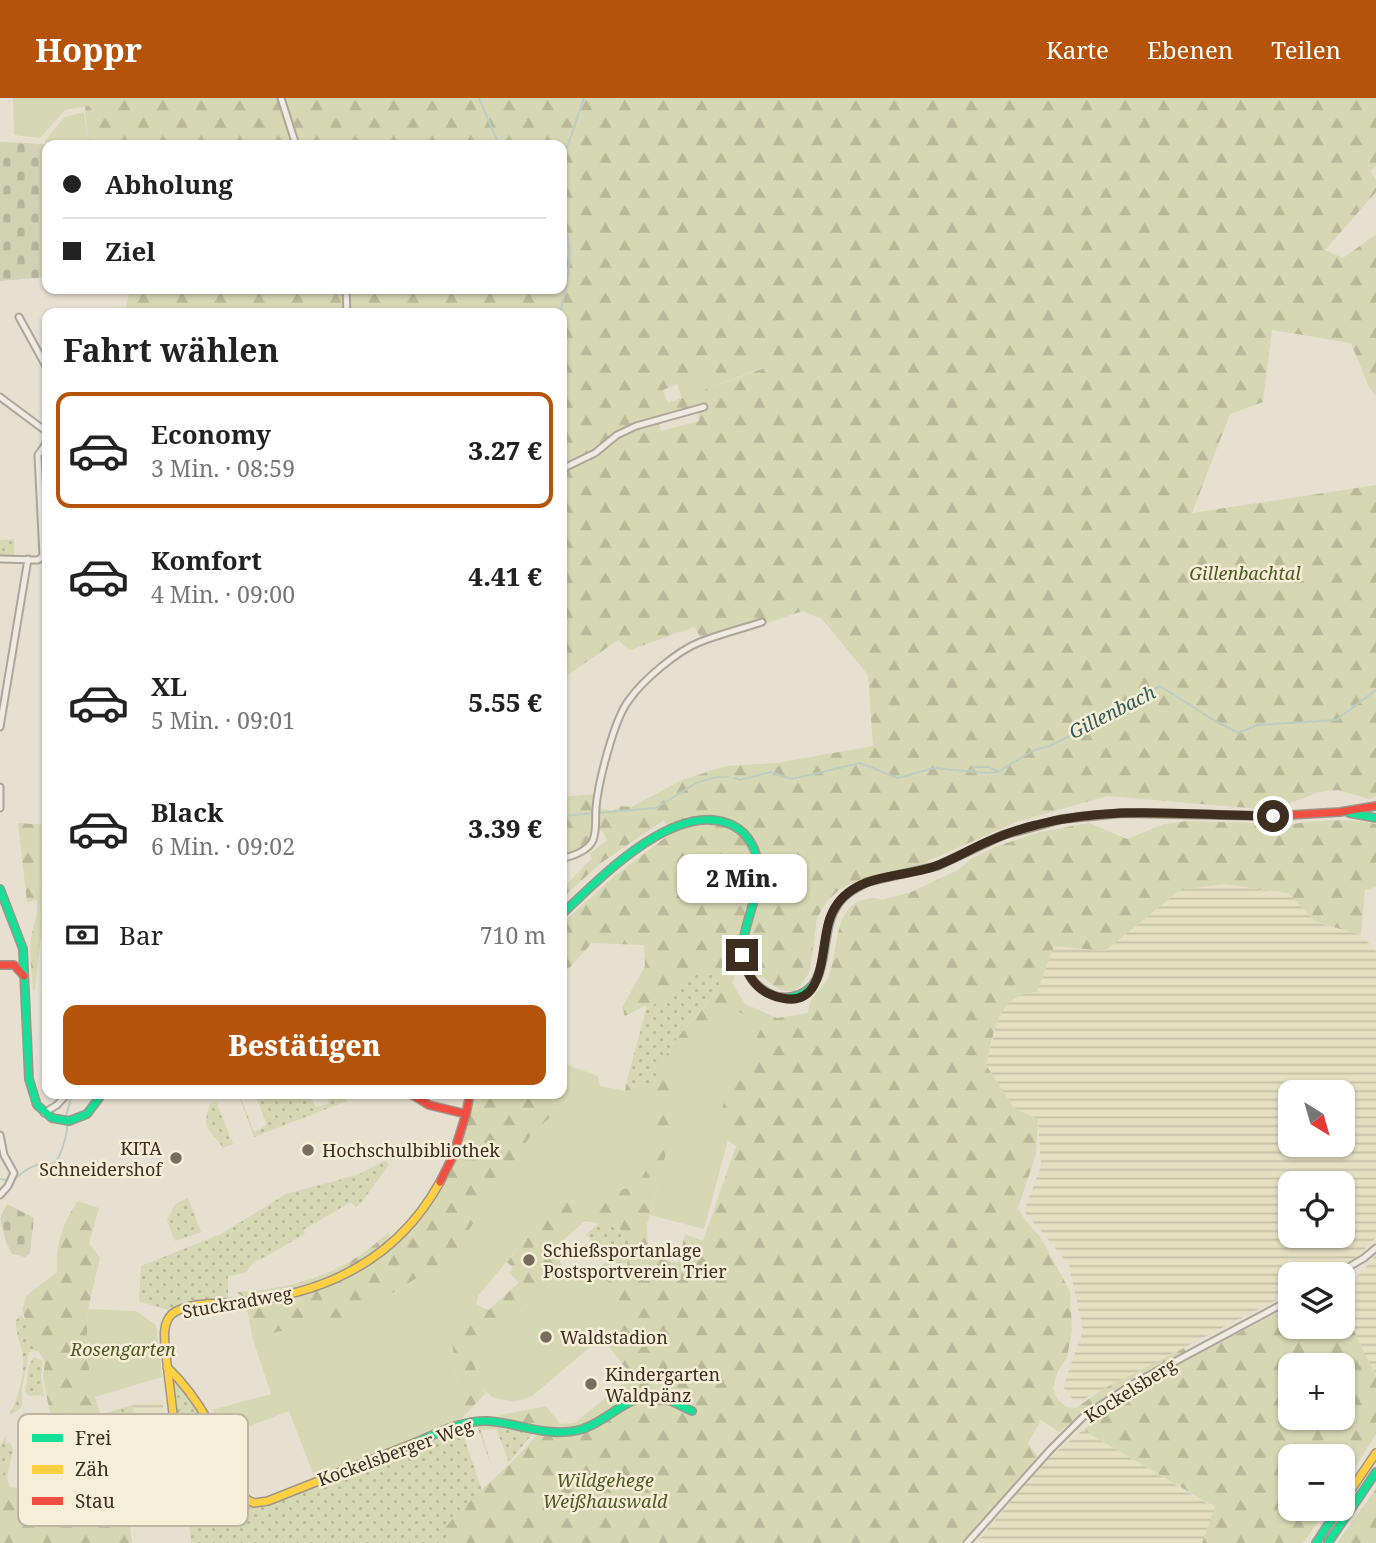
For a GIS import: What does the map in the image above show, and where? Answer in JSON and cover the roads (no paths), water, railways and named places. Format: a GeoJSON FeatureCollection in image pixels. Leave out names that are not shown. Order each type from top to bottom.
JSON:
{"type":"FeatureCollection","features":[{"type":"Feature","properties":{"kind":"main road"},"geometry":{"type":"LineString","coordinates":[[1349,813],[1376,804]]}},
{"type":"Feature","properties":{"kind":"main road"},"geometry":{"type":"LineString","coordinates":[[1303,816],[1376,804]]}},
{"type":"Feature","properties":{"kind":"main road"},"geometry":{"type":"LineString","coordinates":[[567,910],[628,858],[669,829],[698,818],[728,821],[741,830],[752,843],[758,864],[758,892],[744,947],[744,964],[761,989],[775,997],[792,998],[800,997],[813,987],[821,971],[826,929],[833,909],[842,897],[866,882],[933,867],[1006,834],[1070,818],[1134,813],[1303,816],[1349,813],[1376,818]]}},
{"type":"Feature","properties":{"kind":"main road"},"geometry":{"type":"LineString","coordinates":[[0,889],[23,949],[29,1079],[33,1099],[44,1113],[60,1121],[79,1118],[98,1099]]}},
{"type":"Feature","properties":{"kind":"main road"},"geometry":{"type":"LineString","coordinates":[[1,965],[16,959],[23,949]]}},
{"type":"Feature","properties":{"kind":"main road"},"geometry":{"type":"LineString","coordinates":[[1,965],[15,966],[24,977]]}},
{"type":"Feature","properties":{"kind":"main road"},"geometry":{"type":"LineString","coordinates":[[419,1099],[429,1105],[466,1114]]}},
{"type":"Feature","properties":{"kind":"main road","name":"Stuckradweg"},"geometry":{"type":"LineString","coordinates":[[173,1414],[164,1325],[171,1315],[180,1310],[253,1301],[325,1285],[366,1263],[422,1213],[436,1193],[454,1156],[469,1099]]}},
{"type":"Feature","properties":{"kind":"main road","name":"Kockelsberger Weg"},"geometry":{"type":"LineString","coordinates":[[167,1367],[175,1373],[204,1414]]}},
{"type":"Feature","properties":{"kind":"main road","name":"Kockelsberger Weg"},"geometry":{"type":"LineString","coordinates":[[248,1500],[254,1503],[268,1501],[431,1434],[468,1422],[504,1423],[568,1433],[602,1421],[638,1400],[651,1396],[692,1411]]}},
{"type":"Feature","properties":{"kind":"main road"},"geometry":{"type":"LineString","coordinates":[[1355,1484],[1376,1453]]}},
{"type":"Feature","properties":{"kind":"main road"},"geometry":{"type":"LineString","coordinates":[[1328,1543],[1376,1472]]}},
{"type":"Feature","properties":{"kind":"main road"},"geometry":{"type":"LineString","coordinates":[[1315,1543],[1330,1521]]}},
{"type":"Feature","properties":{"kind":"street"},"geometry":{"type":"LineString","coordinates":[[281,98],[294,140]]}},
{"type":"Feature","properties":{"kind":"street"},"geometry":{"type":"LineString","coordinates":[[19,317],[42,359]]}},
{"type":"Feature","properties":{"kind":"street"},"geometry":{"type":"LineString","coordinates":[[0,397],[42,428]]}},
{"type":"Feature","properties":{"kind":"street"},"geometry":{"type":"LineString","coordinates":[[567,467],[595,453],[617,435],[636,426],[704,407]]}},
{"type":"Feature","properties":{"kind":"street"},"geometry":{"type":"LineString","coordinates":[[42,449],[38,454],[42,536]]}},
{"type":"Feature","properties":{"kind":"street"},"geometry":{"type":"LineString","coordinates":[[0,559],[38,560],[42,557]]}},
{"type":"Feature","properties":{"kind":"street"},"geometry":{"type":"LineString","coordinates":[[0,727],[28,559]]}},
{"type":"Feature","properties":{"kind":"street"},"geometry":{"type":"LineString","coordinates":[[567,857],[590,844],[594,838],[596,807],[603,771],[628,701],[643,684],[688,648],[762,622]]}},
{"type":"Feature","properties":{"kind":"street"},"geometry":{"type":"LineString","coordinates":[[0,787],[0,808]]}},
{"type":"Feature","properties":{"kind":"street"},"geometry":{"type":"LineString","coordinates":[[44,1113],[62,1099]]}},
{"type":"Feature","properties":{"kind":"street"},"geometry":{"type":"LineString","coordinates":[[0,1135],[4,1155],[13,1170],[13,1178],[0,1195]]}},
{"type":"Feature","properties":{"kind":"street"},"geometry":{"type":"LineString","coordinates":[[1355,1262],[1376,1248]]}},
{"type":"Feature","properties":{"kind":"street","name":"Kockelsberg"},"geometry":{"type":"LineString","coordinates":[[967,1543],[1049,1450],[1083,1417],[1133,1384],[1278,1306]]}},
{"type":"Feature","properties":{"kind":"waterway"},"geometry":{"type":"LineString","coordinates":[[479,98],[497,140]]}},
{"type":"Feature","properties":{"kind":"waterway"},"geometry":{"type":"LineString","coordinates":[[567,147],[584,98]]}},
{"type":"Feature","properties":{"kind":"waterway"},"geometry":{"type":"LineString","coordinates":[[567,236],[570,255],[567,280]]}},
{"type":"Feature","properties":{"kind":"waterway"},"geometry":{"type":"LineString","coordinates":[[561,308],[564,294]]}},
{"type":"Feature","properties":{"kind":"waterway","name":"Gillenbach"},"geometry":{"type":"LineString","coordinates":[[735,778],[740,780],[771,772],[792,779],[860,763],[898,778],[934,768],[998,772],[1032,751],[1052,745],[1160,686],[1239,733],[1257,725],[1336,720],[1376,690]]}},
{"type":"Feature","properties":{"kind":"waterway","name":"Gillenbach"},"geometry":{"type":"LineString","coordinates":[[971,771],[973,767],[988,767],[997,771]]}},
{"type":"Feature","properties":{"kind":"waterway","name":"Gillenbach"},"geometry":{"type":"LineString","coordinates":[[567,816],[656,808],[696,783],[728,777]]}},
{"type":"Feature","properties":{"kind":"waterway"},"geometry":{"type":"LineString","coordinates":[[66,1116],[71,1099]]}},
{"type":"Feature","properties":{"kind":"waterway"},"geometry":{"type":"LineString","coordinates":[[13,1181],[30,1168],[56,1161],[63,1146],[67,1125]]}},
{"type":"Feature","properties":{"kind":"waterway"},"geometry":{"type":"LineString","coordinates":[[0,1179],[8,1180]]}},
{"type":"Feature","properties":{"kind":"place","name":"Hochschulbibliothek"},"geometry":{"type":"Point","coordinates":[308,1150]}},
{"type":"Feature","properties":{"kind":"place","name":"KITA Schneidershof"},"geometry":{"type":"Point","coordinates":[176,1158]}},
{"type":"Feature","properties":{"kind":"place","name":"Schießsportanlage Postsportverein Trier"},"geometry":{"type":"Point","coordinates":[529,1260]}},
{"type":"Feature","properties":{"kind":"place","name":"Waldstadion"},"geometry":{"type":"Point","coordinates":[546,1337]}},
{"type":"Feature","properties":{"kind":"place","name":"Kindergarten Waldpänz"},"geometry":{"type":"Point","coordinates":[591,1384]}},
{"type":"Feature","properties":{"kind":"park label","name":"Gillenbachtal"},"geometry":{"type":"Point","coordinates":[1245,573]}},
{"type":"Feature","properties":{"kind":"park label","name":"Rosengarten"},"geometry":{"type":"Point","coordinates":[123,1349]}},
{"type":"Feature","properties":{"kind":"park label","name":"Wildgehege Weißhauswald"},"geometry":{"type":"Point","coordinates":[605,1490]}}]}
